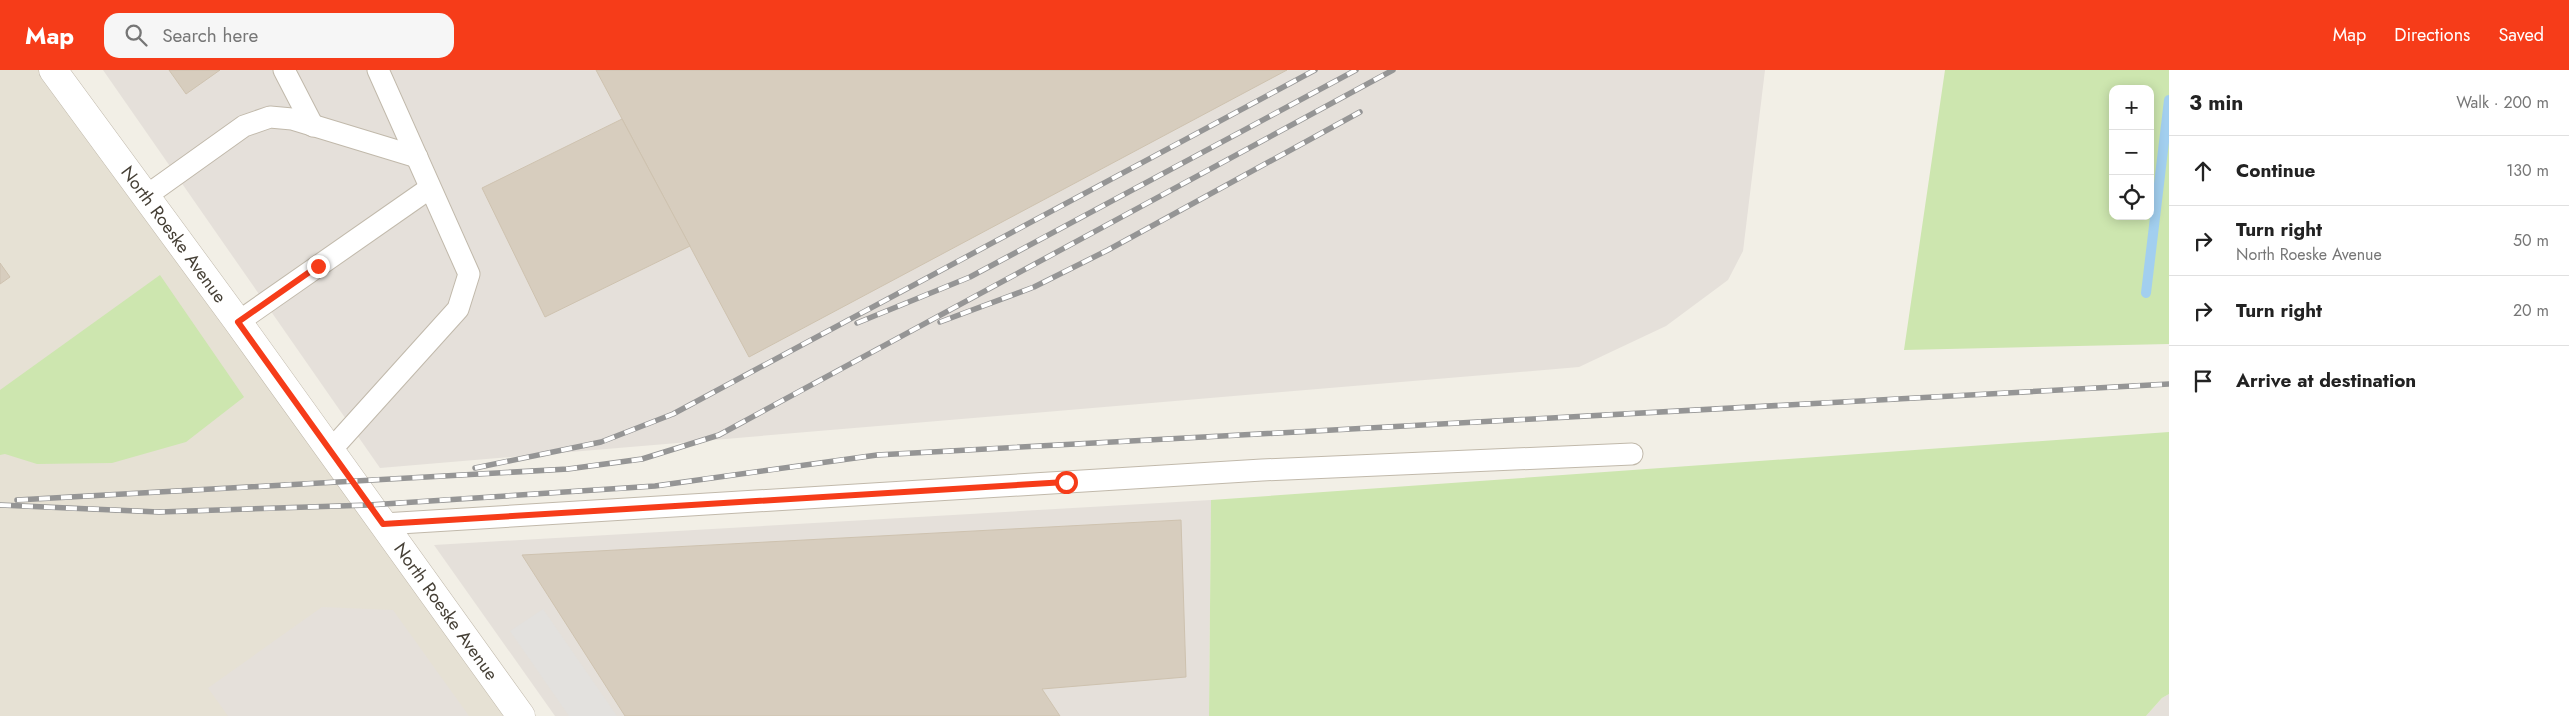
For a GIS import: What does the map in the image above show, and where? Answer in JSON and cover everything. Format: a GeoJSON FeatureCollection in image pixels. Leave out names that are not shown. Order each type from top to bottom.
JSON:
{"type":"FeatureCollection","features":[{"type":"Feature","properties":{"kind":"street","name":"North Roeske Avenue"},"geometry":{"type":"LineString","coordinates":[[53,70],[238,322],[521,716]]}},
{"type":"Feature","properties":{"kind":"lane"},"geometry":{"type":"LineString","coordinates":[[284,70],[314,126]]}},
{"type":"Feature","properties":{"kind":"lane"},"geometry":{"type":"LineString","coordinates":[[330,451],[458,309],[469,274],[378,70]]}},
{"type":"Feature","properties":{"kind":"lane"},"geometry":{"type":"LineString","coordinates":[[146,196],[244,126],[270,118],[292,119],[416,157]]}},
{"type":"Feature","properties":{"kind":"lane"},"geometry":{"type":"LineString","coordinates":[[238,322],[430,188]]}},
{"type":"Feature","properties":{"kind":"lane"},"geometry":{"type":"LineString","coordinates":[[383,524],[1262,470],[1632,454]]}},
{"type":"Feature","properties":{"kind":"shaded area"},"geometry":{"type":"Polygon","coordinates":[[[0,70],[51,70],[519,716],[0,716],[0,70]]]}},
{"type":"Feature","properties":{"kind":"shaded area"},"geometry":{"type":"Polygon","coordinates":[[[103,70],[1765,70],[1743,251],[1728,280],[1666,326],[1579,367],[380,468],[103,70]]]}},
{"type":"Feature","properties":{"kind":"shaded area"},"geometry":{"type":"Polygon","coordinates":[[[1211,500],[1209,716],[555,716],[434,545],[1211,500]]]}},
{"type":"Feature","properties":{"kind":"shaded area"},"geometry":{"type":"Polygon","coordinates":[[[322,607],[393,610],[469,716],[228,716],[208,688],[322,607]]]}},
{"type":"Feature","properties":{"kind":"shaded area"},"geometry":{"type":"Polygon","coordinates":[[[543,609],[617,716],[569,716],[510,631],[543,609]]]}},
{"type":"Feature","properties":{"kind":"shaded area"},"geometry":{"type":"Polygon","coordinates":[[[2169,694],[2169,716],[2146,716],[2162,698],[2169,694]]]}},
{"type":"Feature","properties":{"kind":"green space"},"geometry":{"type":"Polygon","coordinates":[[[1945,70],[2169,70],[2169,344],[1904,350],[1945,70]]]}},
{"type":"Feature","properties":{"kind":"green space"},"geometry":{"type":"Polygon","coordinates":[[[160,275],[244,397],[186,442],[112,463],[37,464],[5,454],[0,455],[0,390],[160,275]]]}},
{"type":"Feature","properties":{"kind":"green space"},"geometry":{"type":"Polygon","coordinates":[[[2169,432],[2169,694],[2162,698],[2146,716],[1209,716],[1211,500],[2169,432]]]}},
{"type":"Feature","properties":{"kind":"building"},"geometry":{"type":"Polygon","coordinates":[[[169,70],[220,70],[186,94],[169,70]]]}},
{"type":"Feature","properties":{"kind":"building"},"geometry":{"type":"Polygon","coordinates":[[[596,70],[1287,70],[749,357],[596,70]]]}},
{"type":"Feature","properties":{"kind":"building"},"geometry":{"type":"Polygon","coordinates":[[[622,119],[690,246],[545,317],[482,188],[622,119]]]}},
{"type":"Feature","properties":{"kind":"building"},"geometry":{"type":"Polygon","coordinates":[[[0,263],[10,277],[0,284],[0,263]]]}},
{"type":"Feature","properties":{"kind":"building"},"geometry":{"type":"Polygon","coordinates":[[[1181,520],[1186,677],[1042,689],[1060,716],[625,716],[522,555],[1181,520]]]}},
{"type":"Feature","properties":{"kind":"waterway"},"geometry":{"type":"LineString","coordinates":[[2146,293],[2169,100]]}},
{"type":"Feature","properties":{"kind":"railway"},"geometry":{"type":"LineString","coordinates":[[475,468],[601,442],[673,414],[1315,70]]}},
{"type":"Feature","properties":{"kind":"railway"},"geometry":{"type":"LineString","coordinates":[[857,323],[970,277],[1356,70]]}},
{"type":"Feature","properties":{"kind":"railway"},"geometry":{"type":"LineString","coordinates":[[17,500],[568,469],[642,459],[719,435],[1393,70]]}},
{"type":"Feature","properties":{"kind":"railway"},"geometry":{"type":"LineString","coordinates":[[940,322],[1034,287],[1108,250],[1360,112]]}},
{"type":"Feature","properties":{"kind":"railway"},"geometry":{"type":"LineString","coordinates":[[0,505],[159,512],[369,505],[655,486],[877,455],[2169,384]]}},
{"type":"Feature","properties":{"kind":"route"},"geometry":{"type":"LineString","coordinates":[[318,266],[238,322],[383,524],[1066,482]]}}]}
